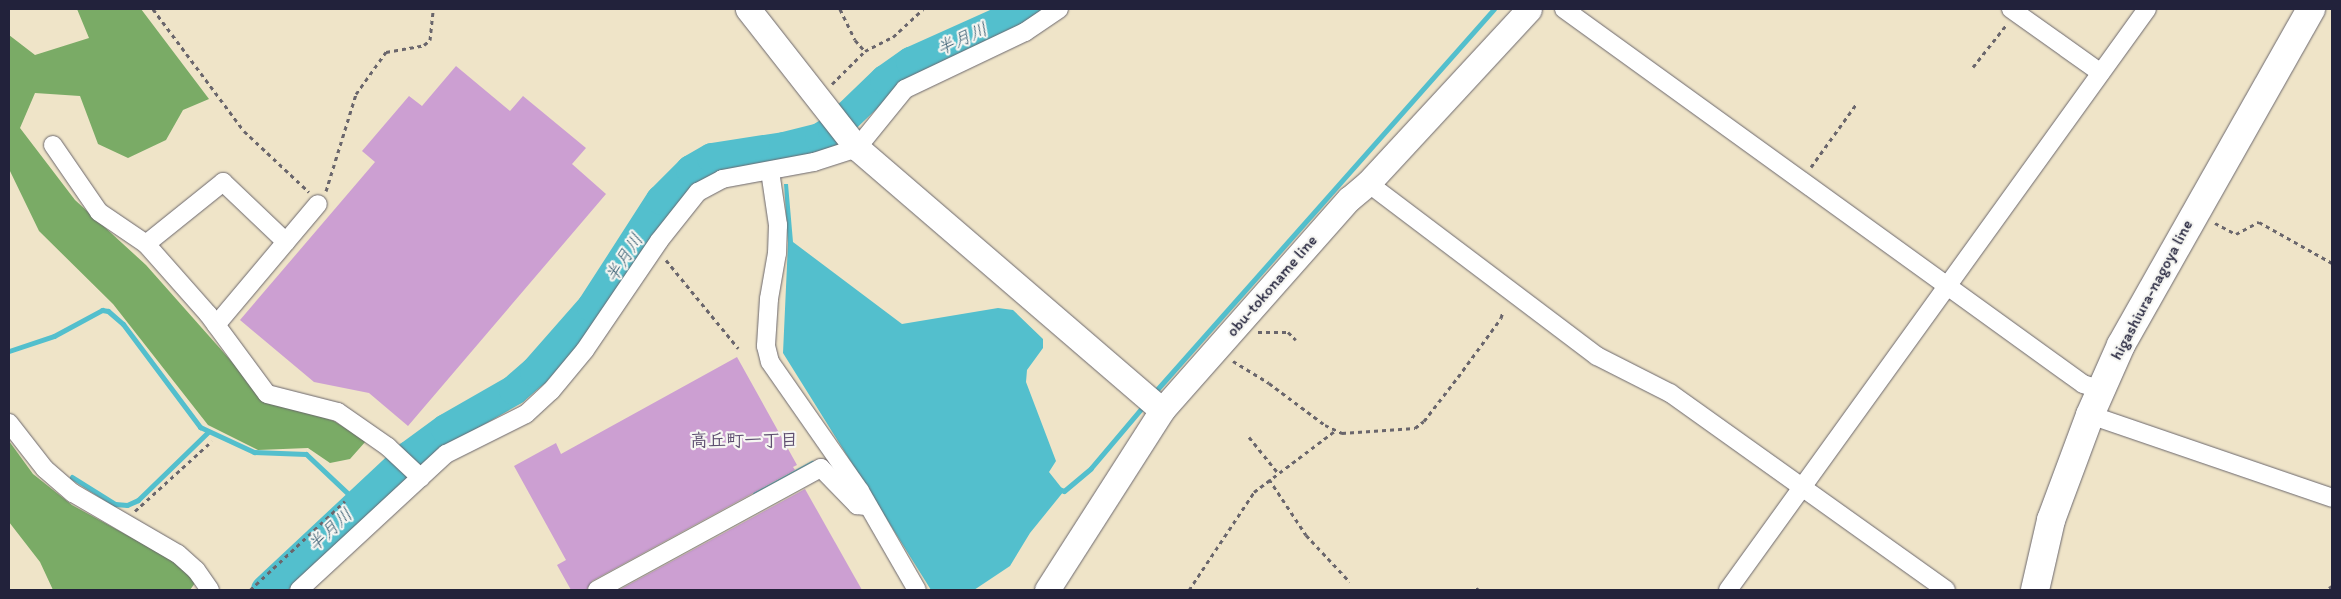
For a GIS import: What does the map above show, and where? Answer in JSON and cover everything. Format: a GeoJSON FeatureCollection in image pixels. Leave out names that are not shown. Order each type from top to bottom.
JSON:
{"type":"FeatureCollection","features":[{"type":"Feature","properties":{"kind":"main road"},"geometry":{"type":"LineString","coordinates":[[748,9],[853,142],[1162,410]]}},
{"type":"Feature","properties":{"kind":"main road","name":"obu-tokoname line"},"geometry":{"type":"LineString","coordinates":[[1047,590],[1162,410],[1349,199],[1368,183],[1529,9]]}},
{"type":"Feature","properties":{"kind":"main road","name":"higashiura-nagoya line"},"geometry":{"type":"LineString","coordinates":[[2035,590],[2051,520],[2090,415],[2121,345],[2195,210],[2312,9]]}},
{"type":"Feature","properties":{"kind":"street"},"geometry":{"type":"LineString","coordinates":[[299,590],[416,472],[446,454],[526,414],[550,391],[585,350],[654,249],[698,192],[722,179],[770,171],[853,142],[905,89],[1025,32],[1059,9]]}},
{"type":"Feature","properties":{"kind":"street"},"geometry":{"type":"LineString","coordinates":[[1564,9],[2083,384],[2101,390]]}},
{"type":"Feature","properties":{"kind":"street"},"geometry":{"type":"LineString","coordinates":[[1728,590],[2147,9]]}},
{"type":"Feature","properties":{"kind":"street"},"geometry":{"type":"LineString","coordinates":[[2014,11],[2101,73]]}},
{"type":"Feature","properties":{"kind":"street"},"geometry":{"type":"LineString","coordinates":[[53,145],[99,212],[146,244],[216,325],[267,394],[338,412],[388,447],[416,472]]}},
{"type":"Feature","properties":{"kind":"street"},"geometry":{"type":"LineString","coordinates":[[770,171],[778,225],[778,253],[768,318],[766,346],[770,362],[820,430],[917,590]]}},
{"type":"Feature","properties":{"kind":"street"},"geometry":{"type":"LineString","coordinates":[[146,244],[223,182],[286,242]]}},
{"type":"Feature","properties":{"kind":"street"},"geometry":{"type":"LineString","coordinates":[[1368,183],[1597,356],[1670,394],[1946,590]]}},
{"type":"Feature","properties":{"kind":"street"},"geometry":{"type":"LineString","coordinates":[[216,325],[319,202]]}},
{"type":"Feature","properties":{"kind":"street"},"geometry":{"type":"LineString","coordinates":[[2090,415],[2332,498]]}},
{"type":"Feature","properties":{"kind":"street"},"geometry":{"type":"LineString","coordinates":[[9,423],[45,469],[73,493],[178,554],[196,570],[210,590]]}},
{"type":"Feature","properties":{"kind":"street"},"geometry":{"type":"LineString","coordinates":[[597,590],[821,468],[857,505],[868,507]]}},
{"type":"Feature","properties":{"kind":"path"},"geometry":{"type":"LineString","coordinates":[[153,9],[244,131],[264,152],[319,202],[333,172],[356,94],[386,52],[424,44],[430,40],[433,9]]}},
{"type":"Feature","properties":{"kind":"path"},"geometry":{"type":"LineString","coordinates":[[840,9],[855,40],[865,51]]}},
{"type":"Feature","properties":{"kind":"path"},"geometry":{"type":"LineString","coordinates":[[824,107],[865,51],[893,37],[923,9]]}},
{"type":"Feature","properties":{"kind":"path"},"geometry":{"type":"LineString","coordinates":[[1972,67],[2014,11]]}},
{"type":"Feature","properties":{"kind":"path"},"geometry":{"type":"LineString","coordinates":[[1802,180],[1857,103]]}},
{"type":"Feature","properties":{"kind":"path"},"geometry":{"type":"LineString","coordinates":[[2195,210],[2236,234],[2259,222],[2332,264]]}},
{"type":"Feature","properties":{"kind":"path"},"geometry":{"type":"LineString","coordinates":[[654,249],[738,348]]}},
{"type":"Feature","properties":{"kind":"path"},"geometry":{"type":"LineString","coordinates":[[1229,360],[1245,366],[1342,433],[1406,429],[1424,422],[1501,318],[1503,311]]}},
{"type":"Feature","properties":{"kind":"path"},"geometry":{"type":"LineString","coordinates":[[1233,331],[1239,336],[1281,330],[1288,332],[1296,340]]}},
{"type":"Feature","properties":{"kind":"path"},"geometry":{"type":"LineString","coordinates":[[1189,590],[1254,492],[1336,430]]}},
{"type":"Feature","properties":{"kind":"path"},"geometry":{"type":"LineString","coordinates":[[1249,437],[1278,473]]}},
{"type":"Feature","properties":{"kind":"path"},"geometry":{"type":"LineString","coordinates":[[124,523],[212,442]]}},
{"type":"Feature","properties":{"kind":"path"},"geometry":{"type":"LineString","coordinates":[[1269,479],[1306,535],[1350,582]]}},
{"type":"Feature","properties":{"kind":"path"},"geometry":{"type":"LineString","coordinates":[[250,590],[345,501]]}},
{"type":"Feature","properties":{"kind":"green space"},"geometry":{"type":"Polygon","coordinates":[[[77,9],[141,9],[209,99],[183,110],[166,140],[128,158],[98,144],[80,96],[35,93],[20,128],[75,200],[146,265],[264,398],[334,421],[366,441],[350,459],[330,463],[308,448],[258,450],[208,425],[113,304],[39,231],[9,169],[9,35],[35,55],[89,38],[77,9]]]}},
{"type":"Feature","properties":{"kind":"green space"},"geometry":{"type":"Polygon","coordinates":[[[9,441],[33,474],[72,505],[178,563],[195,583],[190,590],[53,590],[40,562],[9,522],[9,441]]]}},
{"type":"Feature","properties":{"kind":"water"},"geometry":{"type":"Polygon","coordinates":[[[784,184],[788,184],[793,242],[902,324],[998,308],[1013,310],[1043,339],[1043,348],[1027,370],[1026,382],[1056,461],[1049,472],[1064,491],[1030,533],[1010,566],[974,590],[931,590],[783,353],[788,243],[784,184]]]}},
{"type":"Feature","properties":{"kind":"building"},"geometry":{"type":"Polygon","coordinates":[[[456,66],[510,111],[523,96],[586,148],[572,164],[606,194],[408,426],[369,393],[314,382],[240,320],[375,162],[362,151],[409,96],[422,106],[456,66]]]}},
{"type":"Feature","properties":{"kind":"building"},"geometry":{"type":"Polygon","coordinates":[[[737,357],[797,465],[793,467],[795,470],[592,581],[586,590],[571,590],[557,565],[566,560],[514,466],[556,443],[561,454],[737,357]]]}},
{"type":"Feature","properties":{"kind":"building"},"geometry":{"type":"Polygon","coordinates":[[[805,489],[862,590],[619,590],[805,489]]]}},
{"type":"Feature","properties":{"kind":"waterway","name":"半月川"},"geometry":{"type":"LineString","coordinates":[[266,590],[409,456],[446,429],[514,390],[535,372],[592,307],[661,200],[691,170],[712,158],[784,147],[820,138],[833,130],[885,80],[911,62],[1029,9]]}},
{"type":"Feature","properties":{"kind":"waterway"},"geometry":{"type":"LineString","coordinates":[[1153,394],[1494,9]]}},
{"type":"Feature","properties":{"kind":"waterway"},"geometry":{"type":"LineString","coordinates":[[9,351],[54,336],[102,310],[108,311],[123,324],[200,427],[254,452],[306,454],[359,504]]}},
{"type":"Feature","properties":{"kind":"waterway"},"geometry":{"type":"LineString","coordinates":[[1059,489],[1064,491],[1091,468],[1145,404]]}},
{"type":"Feature","properties":{"kind":"waterway"},"geometry":{"type":"LineString","coordinates":[[72,477],[115,504],[127,505],[138,500],[208,432]]}},
{"type":"Feature","properties":{"kind":"waterway"},"geometry":{"type":"LineString","coordinates":[[755,494],[812,463]]}},
{"type":"Feature","properties":{"kind":"district","name":"高丘町一丁目"},"geometry":{"type":"Point","coordinates":[744,440]}}]}
